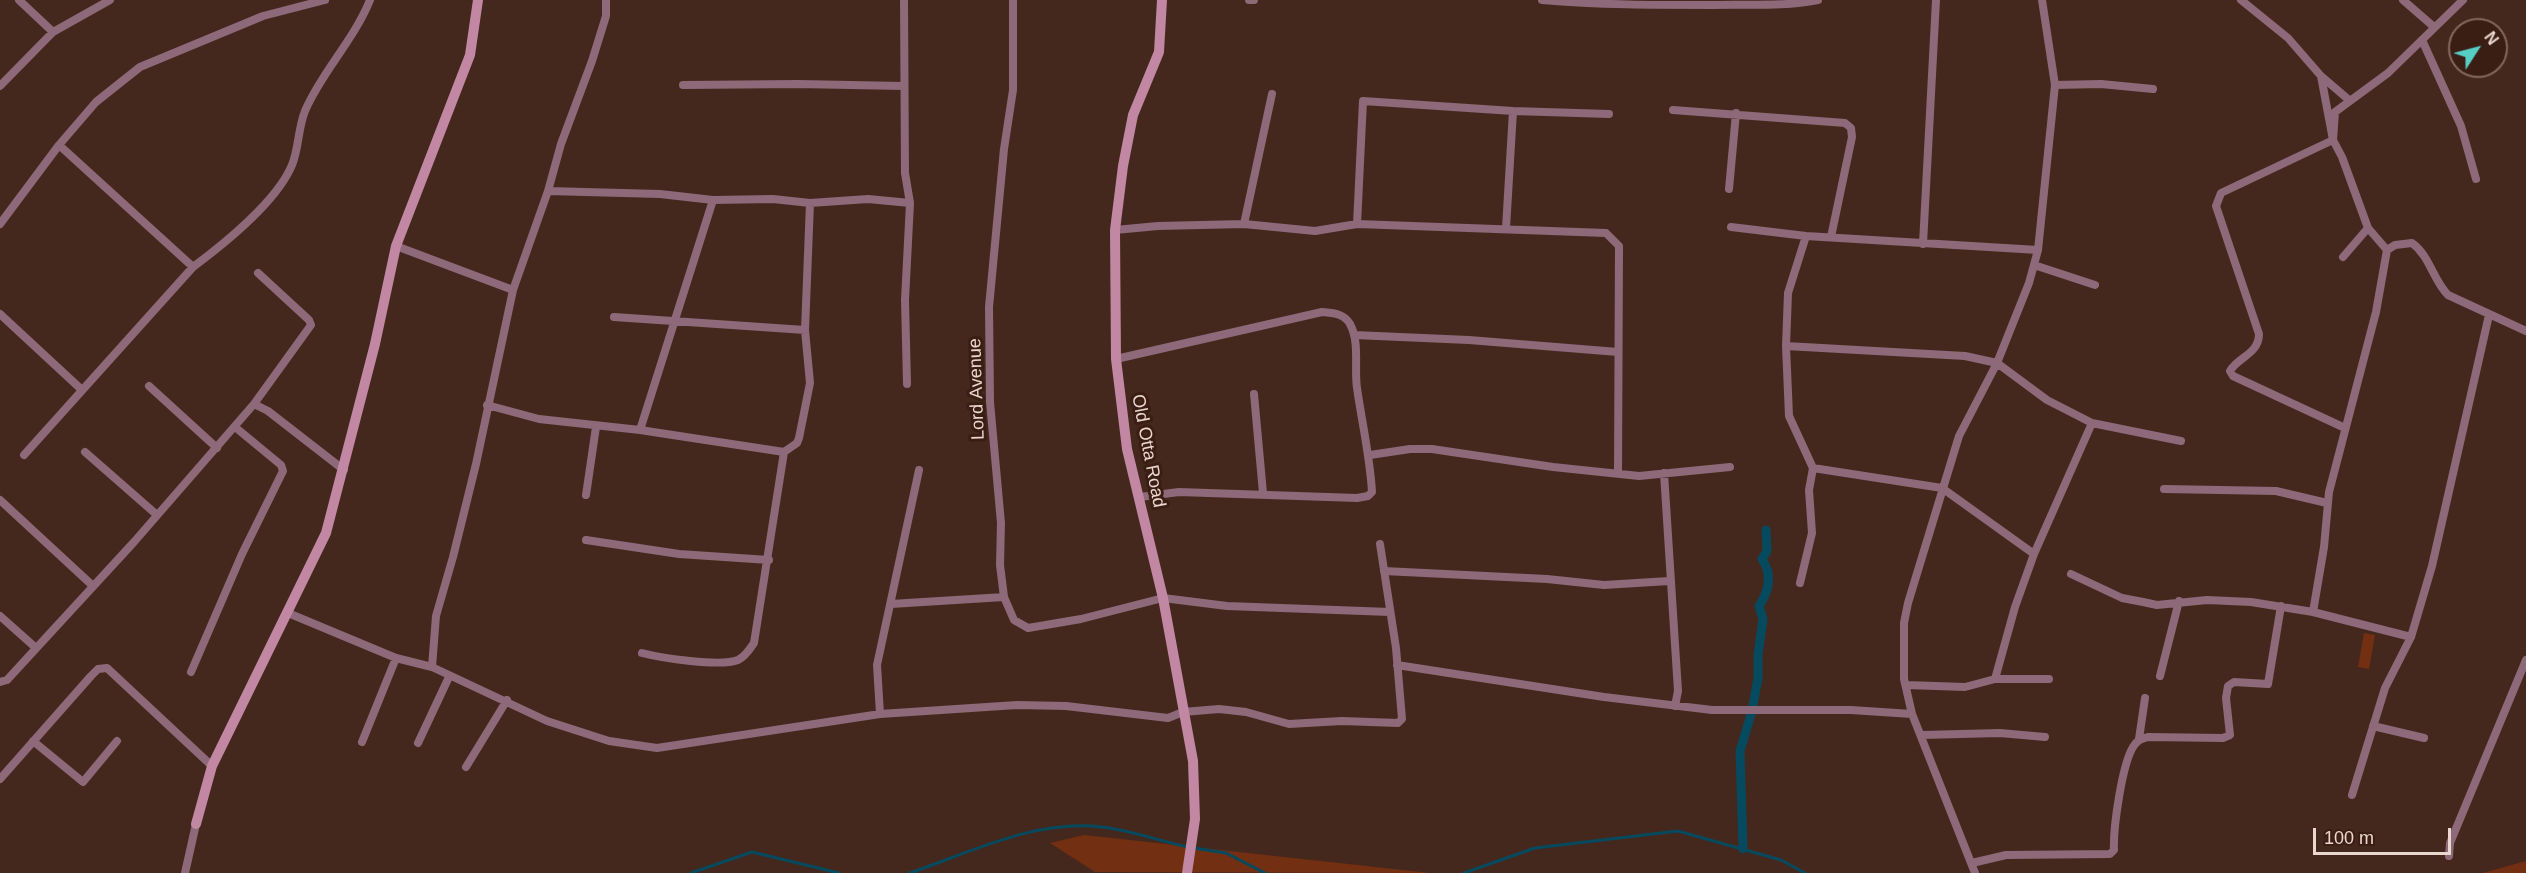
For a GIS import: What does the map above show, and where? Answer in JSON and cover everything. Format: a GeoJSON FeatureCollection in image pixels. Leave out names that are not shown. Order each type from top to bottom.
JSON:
{"type":"FeatureCollection","features":[{"type":"Feature","properties":{"kind":"street"},"geometry":{"type":"LineString","coordinates":[[19,0],[53,32]]}},
{"type":"Feature","properties":{"kind":"street"},"geometry":{"type":"LineString","coordinates":[[0,86],[53,32],[110,0]]}},
{"type":"Feature","properties":{"kind":"street"},"geometry":{"type":"LineString","coordinates":[[0,224],[59,145],[96,102],[140,67],[263,16],[325,0]]}},
{"type":"Feature","properties":{"kind":"street"},"geometry":{"type":"LineString","coordinates":[[24,455],[193,267],[251,216],[282,183],[292,165],[305,111],[362,22],[370,0]]}},
{"type":"Feature","properties":{"kind":"street"},"geometry":{"type":"LineString","coordinates":[[185,873],[212,766],[326,533],[344,470],[396,246],[470,55],[478,0]]}},
{"type":"Feature","properties":{"kind":"street"},"geometry":{"type":"LineString","coordinates":[[432,667],[436,616],[456,545],[513,290],[548,190],[561,144],[596,50],[606,16],[606,0]]}},
{"type":"Feature","properties":{"kind":"street"},"geometry":{"type":"LineString","coordinates":[[904,0],[905,173],[910,203],[905,300],[907,384]]}},
{"type":"Feature","properties":{"kind":"street","name":"Lord Avenue"},"geometry":{"type":"LineString","coordinates":[[1014,0],[1013,90],[1004,148],[990,307],[990,402],[1000,523],[1000,565],[1005,597],[1014,620],[1028,628],[1081,619],[1163,598]]}},
{"type":"Feature","properties":{"kind":"street","name":"Old Otta Road"},"geometry":{"type":"LineString","coordinates":[[1162,0],[1159,52],[1133,115],[1123,166],[1115,230],[1116,359],[1127,449],[1163,598],[1195,780],[1195,819],[1187,873]]}},
{"type":"Feature","properties":{"kind":"street"},"geometry":{"type":"LineString","coordinates":[[1249,0],[1254,0]]}},
{"type":"Feature","properties":{"kind":"street"},"geometry":{"type":"LineString","coordinates":[[1542,0],[1594,5],[1717,2],[1797,4],[1818,0]]}},
{"type":"Feature","properties":{"kind":"street"},"geometry":{"type":"LineString","coordinates":[[1923,244],[1936,0]]}},
{"type":"Feature","properties":{"kind":"street"},"geometry":{"type":"LineString","coordinates":[[1975,873],[1912,714],[1906,685],[1904,644],[1908,603],[1959,436],[1997,363],[2038,250],[2055,85],[2042,0]]}},
{"type":"Feature","properties":{"kind":"street"},"geometry":{"type":"LineString","coordinates":[[2241,0],[2288,38],[2321,76],[2349,100]]}},
{"type":"Feature","properties":{"kind":"street"},"geometry":{"type":"LineString","coordinates":[[2403,0],[2434,27]]}},
{"type":"Feature","properties":{"kind":"street"},"geometry":{"type":"LineString","coordinates":[[2332,140],[2335,112],[2349,100],[2368,90],[2463,0]]}},
{"type":"Feature","properties":{"kind":"street"},"geometry":{"type":"LineString","coordinates":[[2422,40],[2461,126],[2476,179]]}},
{"type":"Feature","properties":{"kind":"street"},"geometry":{"type":"LineString","coordinates":[[2321,76],[2332,140],[2342,157],[2368,228],[2387,250]]}},
{"type":"Feature","properties":{"kind":"street"},"geometry":{"type":"LineString","coordinates":[[682,85],[798,84],[904,87]]}},
{"type":"Feature","properties":{"kind":"street"},"geometry":{"type":"LineString","coordinates":[[2055,85],[2101,84],[2153,89]]}},
{"type":"Feature","properties":{"kind":"street"},"geometry":{"type":"LineString","coordinates":[[1244,224],[1272,94]]}},
{"type":"Feature","properties":{"kind":"street"},"geometry":{"type":"LineString","coordinates":[[1357,224],[1363,101],[1513,111],[1609,114]]}},
{"type":"Feature","properties":{"kind":"street"},"geometry":{"type":"LineString","coordinates":[[1672,110],[1736,113],[1845,123],[1851,128],[1852,137],[1831,237]]}},
{"type":"Feature","properties":{"kind":"street"},"geometry":{"type":"LineString","coordinates":[[1506,228],[1513,111]]}},
{"type":"Feature","properties":{"kind":"street"},"geometry":{"type":"LineString","coordinates":[[1729,189],[1736,113]]}},
{"type":"Feature","properties":{"kind":"street"},"geometry":{"type":"LineString","coordinates":[[2332,140],[2221,193],[2216,206],[2259,334],[2255,350],[2230,371],[2233,376],[2345,428]]}},
{"type":"Feature","properties":{"kind":"street"},"geometry":{"type":"LineString","coordinates":[[59,145],[193,267]]}},
{"type":"Feature","properties":{"kind":"street"},"geometry":{"type":"LineString","coordinates":[[548,190],[713,200],[773,199],[810,203],[867,199],[910,203]]}},
{"type":"Feature","properties":{"kind":"street"},"geometry":{"type":"LineString","coordinates":[[640,430],[713,200]]}},
{"type":"Feature","properties":{"kind":"street"},"geometry":{"type":"LineString","coordinates":[[487,405],[539,419],[640,430],[784,452],[796,444],[800,438],[810,383],[805,330],[810,203]]}},
{"type":"Feature","properties":{"kind":"street"},"geometry":{"type":"LineString","coordinates":[[1115,230],[1158,226],[1244,224],[1315,231],[1357,224],[1606,233],[1614,238],[1619,246],[1618,473]]}},
{"type":"Feature","properties":{"kind":"street"},"geometry":{"type":"LineString","coordinates":[[1731,227],[1806,236],[2038,250]]}},
{"type":"Feature","properties":{"kind":"street"},"geometry":{"type":"LineString","coordinates":[[2343,257],[2368,228]]}},
{"type":"Feature","properties":{"kind":"street"},"geometry":{"type":"LineString","coordinates":[[1800,584],[1812,533],[1809,490],[1813,468],[1789,416],[1786,346],[1788,292],[1806,236]]}},
{"type":"Feature","properties":{"kind":"street"},"geometry":{"type":"LineString","coordinates":[[2313,612],[2324,547],[2326,503],[2376,312],[2387,250],[2395,245],[2412,243],[2420,248],[2444,291],[2489,315],[2526,331]]}},
{"type":"Feature","properties":{"kind":"street"},"geometry":{"type":"LineString","coordinates":[[396,246],[513,290]]}},
{"type":"Feature","properties":{"kind":"street"},"geometry":{"type":"LineString","coordinates":[[2034,264],[2095,285]]}},
{"type":"Feature","properties":{"kind":"street"},"geometry":{"type":"LineString","coordinates":[[0,682],[7,680],[217,448],[254,404],[311,325],[309,320],[258,273]]}},
{"type":"Feature","properties":{"kind":"street"},"geometry":{"type":"LineString","coordinates":[[1116,359],[1322,312],[1339,314],[1349,322],[1354,335],[1357,386],[1370,455],[1372,492],[1368,496],[1358,498],[1263,493],[1179,492],[1140,497]]}},
{"type":"Feature","properties":{"kind":"street"},"geometry":{"type":"LineString","coordinates":[[0,314],[82,390]]}},
{"type":"Feature","properties":{"kind":"street"},"geometry":{"type":"LineString","coordinates":[[2352,795],[2385,688],[2411,637],[2433,566],[2489,315]]}},
{"type":"Feature","properties":{"kind":"street"},"geometry":{"type":"LineString","coordinates":[[614,317],[675,323],[805,330]]}},
{"type":"Feature","properties":{"kind":"street"},"geometry":{"type":"LineString","coordinates":[[1354,335],[1469,340],[1618,352]]}},
{"type":"Feature","properties":{"kind":"street"},"geometry":{"type":"LineString","coordinates":[[1786,346],[1965,356],[1997,363],[2047,400],[2092,423],[2181,441]]}},
{"type":"Feature","properties":{"kind":"street"},"geometry":{"type":"LineString","coordinates":[[149,386],[217,448]]}},
{"type":"Feature","properties":{"kind":"street"},"geometry":{"type":"LineString","coordinates":[[1254,394],[1263,493]]}},
{"type":"Feature","properties":{"kind":"street"},"geometry":{"type":"LineString","coordinates":[[254,404],[268,411],[344,470]]}},
{"type":"Feature","properties":{"kind":"street"},"geometry":{"type":"LineString","coordinates":[[1995,679],[2014,607],[2034,554],[2092,423]]}},
{"type":"Feature","properties":{"kind":"street"},"geometry":{"type":"LineString","coordinates":[[191,672],[242,554],[283,471],[281,465],[235,427]]}},
{"type":"Feature","properties":{"kind":"street"},"geometry":{"type":"LineString","coordinates":[[586,495],[596,427]]}},
{"type":"Feature","properties":{"kind":"street"},"geometry":{"type":"LineString","coordinates":[[1370,455],[1410,449],[1432,449],[1553,467],[1639,476],[1730,467]]}},
{"type":"Feature","properties":{"kind":"street"},"geometry":{"type":"LineString","coordinates":[[85,452],[158,515]]}},
{"type":"Feature","properties":{"kind":"street"},"geometry":{"type":"LineString","coordinates":[[642,653],[668,659],[726,662],[738,660],[754,643],[769,560],[784,452]]}},
{"type":"Feature","properties":{"kind":"street"},"geometry":{"type":"LineString","coordinates":[[1813,468],[1942,488],[2034,554]]}},
{"type":"Feature","properties":{"kind":"street"},"geometry":{"type":"LineString","coordinates":[[880,714],[877,665],[919,470]]}},
{"type":"Feature","properties":{"kind":"street"},"geometry":{"type":"LineString","coordinates":[[1664,473],[1669,581],[1678,691],[1675,706]]}},
{"type":"Feature","properties":{"kind":"street"},"geometry":{"type":"LineString","coordinates":[[2164,489],[2276,492],[2326,503]]}},
{"type":"Feature","properties":{"kind":"street"},"geometry":{"type":"LineString","coordinates":[[0,500],[93,586]]}},
{"type":"Feature","properties":{"kind":"street"},"geometry":{"type":"LineString","coordinates":[[586,540],[680,554],[769,560]]}},
{"type":"Feature","properties":{"kind":"street"},"geometry":{"type":"LineString","coordinates":[[288,613],[396,658],[432,667],[507,700],[547,721],[609,741],[657,748],[880,714],[1017,705],[1066,706],[1168,718],[1183,712],[1219,709],[1237,711],[1289,724],[1342,721],[1398,723],[1402,719],[1397,665],[1380,544]]}},
{"type":"Feature","properties":{"kind":"street"},"geometry":{"type":"LineString","coordinates":[[1384,571],[1526,578],[1604,585],[1669,581]]}},
{"type":"Feature","properties":{"kind":"street"},"geometry":{"type":"LineString","coordinates":[[2072,574],[2122,598],[2157,605],[2179,601],[2251,602],[2313,612],[2411,637]]}},
{"type":"Feature","properties":{"kind":"street"},"geometry":{"type":"LineString","coordinates":[[891,604],[1005,597]]}},
{"type":"Feature","properties":{"kind":"street"},"geometry":{"type":"LineString","coordinates":[[1163,598],[1227,606],[1390,612]]}},
{"type":"Feature","properties":{"kind":"street"},"geometry":{"type":"LineString","coordinates":[[2160,676],[2179,601]]}},
{"type":"Feature","properties":{"kind":"street"},"geometry":{"type":"LineString","coordinates":[[2139,739],[2230,735],[2226,698],[2228,687],[2234,682],[2266,685],[2269,682],[2281,606]]}},
{"type":"Feature","properties":{"kind":"street"},"geometry":{"type":"LineString","coordinates":[[0,616],[36,648]]}},
{"type":"Feature","properties":{"kind":"street"},"geometry":{"type":"LineString","coordinates":[[362,742],[396,658]]}},
{"type":"Feature","properties":{"kind":"street"},"geometry":{"type":"LineString","coordinates":[[2449,856],[2450,843],[2522,681],[2526,660]]}},
{"type":"Feature","properties":{"kind":"street"},"geometry":{"type":"LineString","coordinates":[[1397,665],[1510,684],[1713,710],[1851,710],[1912,714]]}},
{"type":"Feature","properties":{"kind":"street"},"geometry":{"type":"LineString","coordinates":[[0,779],[91,675],[99,669],[107,668],[212,766]]}},
{"type":"Feature","properties":{"kind":"street"},"geometry":{"type":"LineString","coordinates":[[418,743],[449,676]]}},
{"type":"Feature","properties":{"kind":"street"},"geometry":{"type":"LineString","coordinates":[[1906,685],[1965,687],[1995,679],[2049,679]]}},
{"type":"Feature","properties":{"kind":"street"},"geometry":{"type":"LineString","coordinates":[[1972,863],[2006,855],[2110,854],[2114,850],[2119,803],[2128,762],[2132,747],[2139,739],[2145,698]]}},
{"type":"Feature","properties":{"kind":"street"},"geometry":{"type":"LineString","coordinates":[[466,767],[507,700]]}},
{"type":"Feature","properties":{"kind":"street"},"geometry":{"type":"LineString","coordinates":[[2373,726],[2424,738]]}},
{"type":"Feature","properties":{"kind":"street"},"geometry":{"type":"LineString","coordinates":[[1922,735],[2000,734],[2045,737]]}},
{"type":"Feature","properties":{"kind":"street"},"geometry":{"type":"LineString","coordinates":[[33,741],[83,782],[117,741]]}},
{"type":"Feature","properties":{"kind":"shaded area"},"geometry":{"type":"Polygon","coordinates":[[[2364,633],[2375,635],[2369,669],[2358,667],[2364,633]]]}},
{"type":"Feature","properties":{"kind":"shaded area"},"geometry":{"type":"Polygon","coordinates":[[[1084,835],[1430,873],[1095,872],[1050,843],[1084,835]]]}},
{"type":"Feature","properties":{"kind":"shaded area"},"geometry":{"type":"Polygon","coordinates":[[[2526,861],[2526,873],[2483,873],[2526,861]]]}},
{"type":"Feature","properties":{"kind":"waterway"},"geometry":{"type":"LineString","coordinates":[[1743,849],[1740,751],[1752,711],[1758,678],[1758,655],[1763,619],[1759,606],[1765,595],[1769,577],[1762,559],[1767,551],[1766,530]]}},
{"type":"Feature","properties":{"kind":"waterway"},"geometry":{"type":"LineString","coordinates":[[910,873],[1004,839],[1053,828],[1077,826],[1113,828],[1188,847]]}},
{"type":"Feature","properties":{"kind":"waterway"},"geometry":{"type":"LineString","coordinates":[[1464,873],[1535,848],[1678,831],[1781,860],[1805,873]]}},
{"type":"Feature","properties":{"kind":"waterway"},"geometry":{"type":"LineString","coordinates":[[1194,848],[1226,853],[1265,873]]}},
{"type":"Feature","properties":{"kind":"waterway"},"geometry":{"type":"LineString","coordinates":[[691,873],[752,852],[839,873]]}}]}
